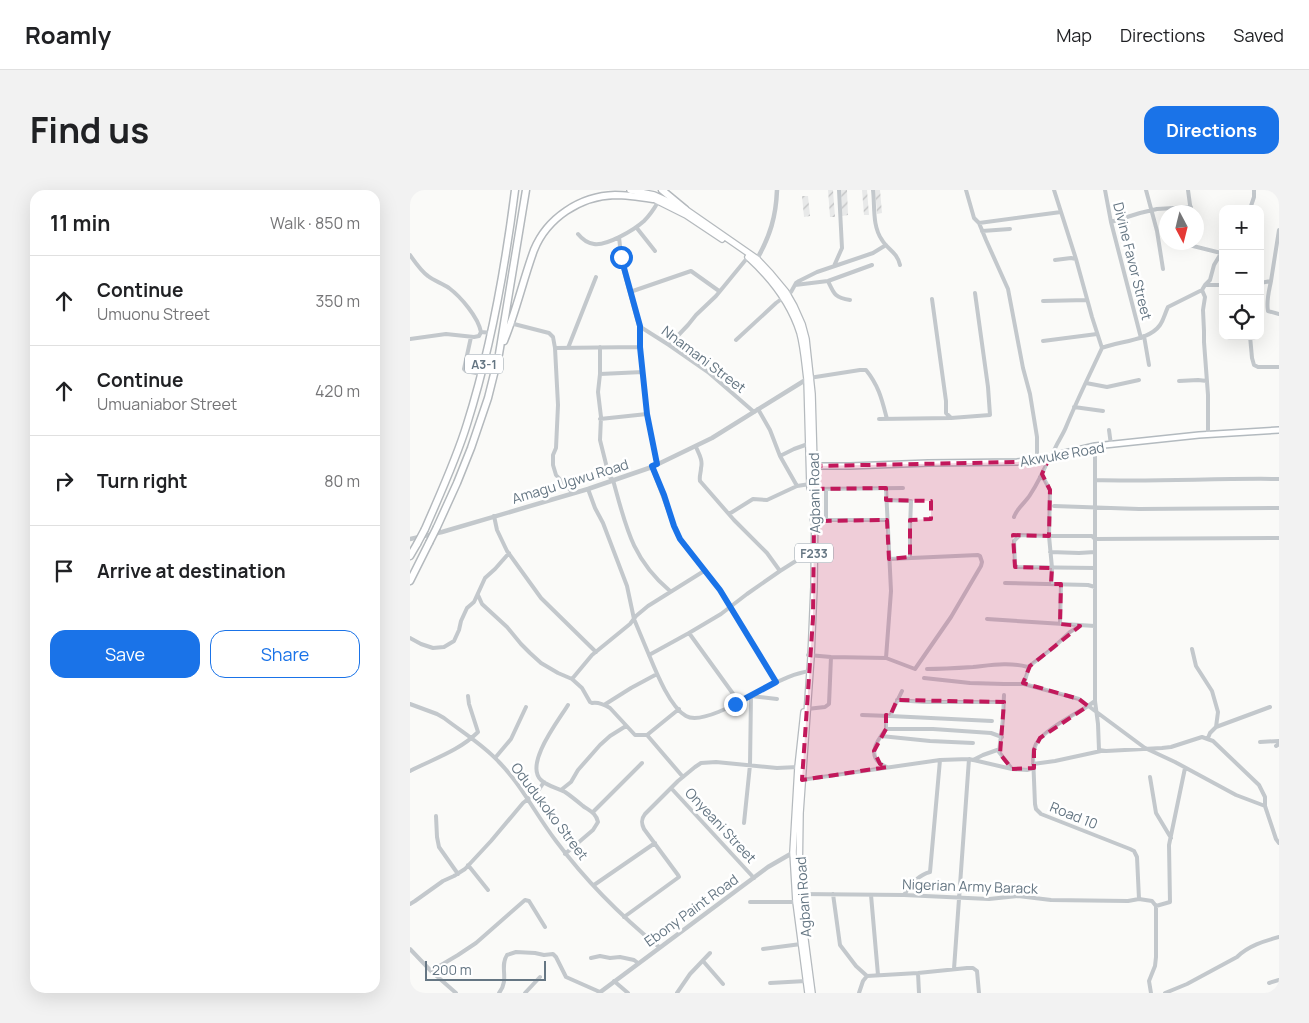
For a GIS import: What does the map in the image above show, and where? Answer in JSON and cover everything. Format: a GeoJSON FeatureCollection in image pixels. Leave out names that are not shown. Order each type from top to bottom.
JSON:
{"type":"FeatureCollection","features":[{"type":"Feature","properties":{"kind":"highway","name":"A3-1"},"geometry":{"type":"LineString","coordinates":[[410,556],[454,460],[467,425],[482,374],[492,332],[515,190]]}},
{"type":"Feature","properties":{"kind":"highway","name":"A3-1"},"geometry":{"type":"LineString","coordinates":[[410,581],[457,483],[488,398],[499,354],[526,190]]}},
{"type":"Feature","properties":{"kind":"highway"},"geometry":{"type":"LineString","coordinates":[[662,190],[685,209]]}},
{"type":"Feature","properties":{"kind":"highway"},"geometry":{"type":"LineString","coordinates":[[499,354],[535,249],[548,227],[558,216],[578,204],[606,196],[621,195],[655,201]]}},
{"type":"Feature","properties":{"kind":"main road","name":"Agbani Road"},"geometry":{"type":"LineString","coordinates":[[630,190],[661,198],[685,209],[772,274],[794,306],[802,324],[807,344],[812,487],[810,656]]}},
{"type":"Feature","properties":{"kind":"main road","name":"Agbani Road"},"geometry":{"type":"LineString","coordinates":[[644,193],[655,201],[686,215],[755,261]]}},
{"type":"Feature","properties":{"kind":"main road","name":"Agbani Road"},"geometry":{"type":"LineString","coordinates":[[809,378],[808,444],[811,466]]}},
{"type":"Feature","properties":{"kind":"main road","name":"Akwuke Road"},"geometry":{"type":"LineString","coordinates":[[811,466],[928,462],[1017,462],[1037,460],[1095,446],[1279,430]]}},
{"type":"Feature","properties":{"kind":"main road","name":"Agbani Road"},"geometry":{"type":"LineString","coordinates":[[808,993],[796,902],[796,852],[814,586],[812,521]]}},
{"type":"Feature","properties":{"kind":"main road","name":"Agbani Road"},"geometry":{"type":"LineString","coordinates":[[800,780],[798,767],[806,709]]}},
{"type":"Feature","properties":{"kind":"main road","name":"Agbani Road"},"geometry":{"type":"LineString","coordinates":[[796,852],[812,993]]}},
{"type":"Feature","properties":{"kind":"street"},"geometry":{"type":"LineString","coordinates":[[755,261],[767,240],[773,224],[776,190]]}},
{"type":"Feature","properties":{"kind":"street"},"geometry":{"type":"LineString","coordinates":[[834,266],[842,248],[839,190]]}},
{"type":"Feature","properties":{"kind":"street"},"geometry":{"type":"LineString","coordinates":[[873,190],[877,232],[886,246],[897,255],[900,265]]}},
{"type":"Feature","properties":{"kind":"street"},"geometry":{"type":"LineString","coordinates":[[966,190],[971,212],[979,224],[1006,284],[1011,302],[1023,368],[1030,394],[1037,437],[1037,460]]}},
{"type":"Feature","properties":{"kind":"street"},"geometry":{"type":"LineString","coordinates":[[1014,517],[1040,478],[1065,430],[1102,348],[1054,190]]}},
{"type":"Feature","properties":{"kind":"street","name":"Divine Favor Street"},"geometry":{"type":"LineString","coordinates":[[1105,190],[1111,222],[1149,365]]}},
{"type":"Feature","properties":{"kind":"street"},"geometry":{"type":"LineString","coordinates":[[1146,190],[1157,231],[1163,269]]}},
{"type":"Feature","properties":{"kind":"street"},"geometry":{"type":"LineString","coordinates":[[1188,190],[1190,205]]}},
{"type":"Feature","properties":{"kind":"street"},"geometry":{"type":"LineString","coordinates":[[1251,205],[1254,190]]}},
{"type":"Feature","properties":{"kind":"street"},"geometry":{"type":"LineString","coordinates":[[578,234],[584,241],[596,244],[619,237],[636,227],[650,215],[655,201]]}},
{"type":"Feature","properties":{"kind":"street"},"geometry":{"type":"LineString","coordinates":[[1111,222],[1159,209]]}},
{"type":"Feature","properties":{"kind":"street"},"geometry":{"type":"LineString","coordinates":[[979,224],[1061,212]]}},
{"type":"Feature","properties":{"kind":"street"},"geometry":{"type":"LineString","coordinates":[[636,227],[654,251]]}},
{"type":"Feature","properties":{"kind":"street"},"geometry":{"type":"LineString","coordinates":[[982,231],[1010,229]]}},
{"type":"Feature","properties":{"kind":"street"},"geometry":{"type":"LineString","coordinates":[[1279,230],[1267,300],[1268,311],[1279,314]]}},
{"type":"Feature","properties":{"kind":"street"},"geometry":{"type":"LineString","coordinates":[[619,237],[622,264],[640,326],[640,347],[647,414],[655,465],[677,533],[720,590],[776,682]]}},
{"type":"Feature","properties":{"kind":"street"},"geometry":{"type":"LineString","coordinates":[[736,340],[776,303],[792,292],[797,282],[834,266],[873,253],[886,246]]}},
{"type":"Feature","properties":{"kind":"street"},"geometry":{"type":"LineString","coordinates":[[1204,248],[1219,250]]}},
{"type":"Feature","properties":{"kind":"street"},"geometry":{"type":"LineString","coordinates":[[410,255],[426,275],[456,294],[476,318],[482,332]]}},
{"type":"Feature","properties":{"kind":"street"},"geometry":{"type":"LineString","coordinates":[[1102,348],[1143,337],[1159,327],[1169,306],[1202,290],[1210,280],[1214,265],[1219,256]]}},
{"type":"Feature","properties":{"kind":"street"},"geometry":{"type":"LineString","coordinates":[[669,345],[716,296],[748,257]]}},
{"type":"Feature","properties":{"kind":"street"},"geometry":{"type":"LineString","coordinates":[[1055,260],[1071,258],[1076,260]]}},
{"type":"Feature","properties":{"kind":"street"},"geometry":{"type":"LineString","coordinates":[[795,286],[828,281],[872,265]]}},
{"type":"Feature","properties":{"kind":"street"},"geometry":{"type":"LineString","coordinates":[[630,292],[691,271],[720,291]]}},
{"type":"Feature","properties":{"kind":"street"},"geometry":{"type":"LineString","coordinates":[[568,348],[596,277]]}},
{"type":"Feature","properties":{"kind":"street"},"geometry":{"type":"LineString","coordinates":[[828,281],[836,296],[850,300]]}},
{"type":"Feature","properties":{"kind":"street"},"geometry":{"type":"LineString","coordinates":[[1264,282],[1271,281]]}},
{"type":"Feature","properties":{"kind":"street"},"geometry":{"type":"LineString","coordinates":[[1205,285],[1219,285]]}},
{"type":"Feature","properties":{"kind":"street"},"geometry":{"type":"LineString","coordinates":[[1202,290],[1204,297],[1208,435]]}},
{"type":"Feature","properties":{"kind":"street"},"geometry":{"type":"LineString","coordinates":[[879,419],[951,418],[990,415],[975,293]]}},
{"type":"Feature","properties":{"kind":"street"},"geometry":{"type":"LineString","coordinates":[[932,299],[946,413],[951,418]]}},
{"type":"Feature","properties":{"kind":"street"},"geometry":{"type":"LineString","coordinates":[[1043,301],[1087,300]]}},
{"type":"Feature","properties":{"kind":"street"},"geometry":{"type":"LineString","coordinates":[[510,323],[549,333],[553,337],[558,404],[556,448],[553,455],[553,465],[556,475],[573,493]]}},
{"type":"Feature","properties":{"kind":"street","name":"Nnamani Street"},"geometry":{"type":"LineString","coordinates":[[640,326],[708,372],[756,410],[770,430],[780,456],[797,486]]}},
{"type":"Feature","properties":{"kind":"street"},"geometry":{"type":"LineString","coordinates":[[410,339],[446,334],[471,337],[479,336],[482,332],[492,332]]}},
{"type":"Feature","properties":{"kind":"street"},"geometry":{"type":"LineString","coordinates":[[1044,341],[1097,334]]}},
{"type":"Feature","properties":{"kind":"street"},"geometry":{"type":"LineString","coordinates":[[471,337],[464,369],[482,374]]}},
{"type":"Feature","properties":{"kind":"street"},"geometry":{"type":"LineString","coordinates":[[1250,340],[1252,363],[1258,367],[1279,367]]}},
{"type":"Feature","properties":{"kind":"street"},"geometry":{"type":"LineString","coordinates":[[600,347],[598,392],[600,440],[609,476],[613,480],[634,547],[647,568],[670,591]]}},
{"type":"Feature","properties":{"kind":"street"},"geometry":{"type":"LineString","coordinates":[[555,348],[640,347]]}},
{"type":"Feature","properties":{"kind":"street"},"geometry":{"type":"LineString","coordinates":[[809,378],[866,370],[880,390],[887,419]]}},
{"type":"Feature","properties":{"kind":"street"},"geometry":{"type":"LineString","coordinates":[[600,374],[643,372]]}},
{"type":"Feature","properties":{"kind":"street","name":"Amagu Ugwu Road"},"geometry":{"type":"LineString","coordinates":[[410,539],[442,532],[588,489],[655,465],[712,438],[809,378]]}},
{"type":"Feature","properties":{"kind":"street"},"geometry":{"type":"LineString","coordinates":[[1086,383],[1107,387],[1139,380]]}},
{"type":"Feature","properties":{"kind":"street"},"geometry":{"type":"LineString","coordinates":[[1179,381],[1207,381]]}},
{"type":"Feature","properties":{"kind":"street"},"geometry":{"type":"LineString","coordinates":[[1074,407],[1103,411]]}},
{"type":"Feature","properties":{"kind":"street"},"geometry":{"type":"LineString","coordinates":[[600,419],[647,414]]}},
{"type":"Feature","properties":{"kind":"street"},"geometry":{"type":"LineString","coordinates":[[1110,430],[1111,445]]}},
{"type":"Feature","properties":{"kind":"street"},"geometry":{"type":"LineString","coordinates":[[780,456],[808,444]]}},
{"type":"Feature","properties":{"kind":"street"},"geometry":{"type":"LineString","coordinates":[[1095,446],[1095,701],[1098,724],[1098,748],[1101,750]]}},
{"type":"Feature","properties":{"kind":"street"},"geometry":{"type":"LineString","coordinates":[[696,447],[701,459],[700,481],[729,514],[768,553],[780,571]]}},
{"type":"Feature","properties":{"kind":"street"},"geometry":{"type":"LineString","coordinates":[[1040,478],[1044,479],[1050,490],[1051,584]]}},
{"type":"Feature","properties":{"kind":"street"},"geometry":{"type":"LineString","coordinates":[[1095,480],[1279,479]]}},
{"type":"Feature","properties":{"kind":"street"},"geometry":{"type":"LineString","coordinates":[[729,514],[753,499],[767,500],[797,486],[826,489],[902,488]]}},
{"type":"Feature","properties":{"kind":"street"},"geometry":{"type":"LineString","coordinates":[[886,488],[891,591],[886,658]]}},
{"type":"Feature","properties":{"kind":"street"},"geometry":{"type":"LineString","coordinates":[[588,489],[627,586],[634,619],[657,674],[667,694],[684,715],[689,718],[698,718],[716,713],[776,682],[809,671]]}},
{"type":"Feature","properties":{"kind":"street"},"geometry":{"type":"LineString","coordinates":[[826,489],[826,520]]}},
{"type":"Feature","properties":{"kind":"street"},"geometry":{"type":"LineString","coordinates":[[886,500],[911,501],[910,557]]}},
{"type":"Feature","properties":{"kind":"street"},"geometry":{"type":"LineString","coordinates":[[1054,506],[1139,509],[1279,508]]}},
{"type":"Feature","properties":{"kind":"street"},"geometry":{"type":"LineString","coordinates":[[494,516],[501,539],[509,553],[541,598],[596,652]]}},
{"type":"Feature","properties":{"kind":"street"},"geometry":{"type":"LineString","coordinates":[[812,521],[887,520]]}},
{"type":"Feature","properties":{"kind":"street"},"geometry":{"type":"LineString","coordinates":[[1095,568],[1016,567],[1014,541],[1020,535],[1092,536],[1095,539],[1279,538]]}},
{"type":"Feature","properties":{"kind":"street"},"geometry":{"type":"LineString","coordinates":[[1050,552],[1095,552]]}},
{"type":"Feature","properties":{"kind":"street"},"geometry":{"type":"LineString","coordinates":[[410,638],[433,648],[444,647],[454,641],[467,608],[478,595],[485,578],[509,553]]}},
{"type":"Feature","properties":{"kind":"street"},"geometry":{"type":"LineString","coordinates":[[810,656],[886,658],[913,669],[916,668],[951,617],[982,562],[978,554],[889,559]]}},
{"type":"Feature","properties":{"kind":"street"},"geometry":{"type":"LineString","coordinates":[[649,654],[678,640],[721,614],[799,559],[812,555]]}},
{"type":"Feature","properties":{"kind":"street"},"geometry":{"type":"LineString","coordinates":[[572,679],[596,652],[630,624],[648,606],[704,571]]}},
{"type":"Feature","properties":{"kind":"street"},"geometry":{"type":"LineString","coordinates":[[1005,583],[1094,585]]}},
{"type":"Feature","properties":{"kind":"street"},"geometry":{"type":"LineString","coordinates":[[1060,624],[1061,584]]}},
{"type":"Feature","properties":{"kind":"street"},"geometry":{"type":"LineString","coordinates":[[478,595],[482,604],[507,627],[520,644],[530,653],[558,673],[572,679],[582,688],[590,702],[610,708],[635,735],[647,735],[683,777]]}},
{"type":"Feature","properties":{"kind":"street"},"geometry":{"type":"LineString","coordinates":[[473,603],[482,604]]}},
{"type":"Feature","properties":{"kind":"street"},"geometry":{"type":"LineString","coordinates":[[988,619],[1095,626]]}},
{"type":"Feature","properties":{"kind":"street"},"geometry":{"type":"LineString","coordinates":[[1024,684],[1028,667],[1080,626]]}},
{"type":"Feature","properties":{"kind":"street"},"geometry":{"type":"LineString","coordinates":[[689,633],[739,702]]}},
{"type":"Feature","properties":{"kind":"street"},"geometry":{"type":"LineString","coordinates":[[1192,649],[1196,666],[1212,691],[1218,712],[1216,727]]}},
{"type":"Feature","properties":{"kind":"street"},"geometry":{"type":"LineString","coordinates":[[806,709],[825,707],[829,704],[831,657]]}},
{"type":"Feature","properties":{"kind":"street"},"geometry":{"type":"LineString","coordinates":[[927,669],[998,664],[1028,667]]}},
{"type":"Feature","properties":{"kind":"street"},"geometry":{"type":"LineString","coordinates":[[604,705],[657,674]]}},
{"type":"Feature","properties":{"kind":"street"},"geometry":{"type":"LineString","coordinates":[[924,678],[970,683],[1024,684],[1079,699],[1145,748],[1236,795],[1265,806]]}},
{"type":"Feature","properties":{"kind":"street"},"geometry":{"type":"LineString","coordinates":[[887,767],[880,764],[876,758],[875,744],[886,729],[888,715],[902,690]]}},
{"type":"Feature","properties":{"kind":"street"},"geometry":{"type":"LineString","coordinates":[[1004,695],[1000,754],[1012,769]]}},
{"type":"Feature","properties":{"kind":"street"},"geometry":{"type":"LineString","coordinates":[[410,771],[433,759],[448,754],[472,739],[478,732],[468,696]]}},
{"type":"Feature","properties":{"kind":"street"},"geometry":{"type":"LineString","coordinates":[[751,696],[777,699]]}},
{"type":"Feature","properties":{"kind":"street"},"geometry":{"type":"LineString","coordinates":[[744,823],[750,765],[751,696]]}},
{"type":"Feature","properties":{"kind":"street"},"geometry":{"type":"LineString","coordinates":[[897,700],[1004,702]]}},
{"type":"Feature","properties":{"kind":"street","name":"Road 10"},"geometry":{"type":"LineString","coordinates":[[1095,701],[1040,738],[1034,750],[1035,804],[1041,814],[1134,852],[1137,857],[1139,899]]}},
{"type":"Feature","properties":{"kind":"street","name":"Odudukoko Street"},"geometry":{"type":"LineString","coordinates":[[410,704],[444,718],[495,758],[509,774],[565,854],[624,918],[660,947]]}},
{"type":"Feature","properties":{"kind":"street"},"geometry":{"type":"LineString","coordinates":[[565,854],[596,828],[598,820],[593,812],[561,790],[544,782],[537,773],[537,760],[547,738],[568,705]]}},
{"type":"Feature","properties":{"kind":"street"},"geometry":{"type":"LineString","coordinates":[[495,758],[511,739],[526,707]]}},
{"type":"Feature","properties":{"kind":"street"},"geometry":{"type":"LineString","coordinates":[[1208,738],[1216,727],[1270,707]]}},
{"type":"Feature","properties":{"kind":"street"},"geometry":{"type":"LineString","coordinates":[[647,735],[679,709]]}},
{"type":"Feature","properties":{"kind":"street"},"geometry":{"type":"LineString","coordinates":[[862,715],[992,721]]}},
{"type":"Feature","properties":{"kind":"street"},"geometry":{"type":"LineString","coordinates":[[561,790],[571,782],[578,770],[600,745],[626,726]]}},
{"type":"Feature","properties":{"kind":"street"},"geometry":{"type":"LineString","coordinates":[[886,729],[933,729],[991,733],[1002,737]]}},
{"type":"Feature","properties":{"kind":"street"},"geometry":{"type":"LineString","coordinates":[[881,736],[973,743]]}},
{"type":"Feature","properties":{"kind":"street"},"geometry":{"type":"LineString","coordinates":[[800,780],[940,760],[971,760],[1012,769],[1027,770],[1033,766],[1101,750],[1171,747],[1202,737],[1218,744],[1259,785],[1265,796],[1265,806],[1279,843]]}},
{"type":"Feature","properties":{"kind":"street"},"geometry":{"type":"LineString","coordinates":[[1260,742],[1278,744]]}},
{"type":"Feature","properties":{"kind":"street"},"geometry":{"type":"LineString","coordinates":[[971,760],[1000,750]]}},
{"type":"Feature","properties":{"kind":"street"},"geometry":{"type":"LineString","coordinates":[[904,895],[917,879],[930,872],[940,760]]}},
{"type":"Feature","properties":{"kind":"street"},"geometry":{"type":"LineString","coordinates":[[954,969],[958,897],[971,760]]}},
{"type":"Feature","properties":{"kind":"street"},"geometry":{"type":"LineString","coordinates":[[624,918],[678,878],[678,875],[642,825],[642,818],[683,777],[698,765],[706,762],[781,768],[798,767]]}},
{"type":"Feature","properties":{"kind":"street"},"geometry":{"type":"LineString","coordinates":[[593,812],[642,763]]}},
{"type":"Feature","properties":{"kind":"street"},"geometry":{"type":"LineString","coordinates":[[1156,906],[1170,902],[1169,845],[1185,768]]}},
{"type":"Feature","properties":{"kind":"street"},"geometry":{"type":"LineString","coordinates":[[1150,777],[1156,814],[1171,838]]}},
{"type":"Feature","properties":{"kind":"street"},"geometry":{"type":"LineString","coordinates":[[410,904],[458,874],[468,865],[544,782]]}},
{"type":"Feature","properties":{"kind":"street","name":"Onyeani Street"},"geometry":{"type":"LineString","coordinates":[[671,788],[754,878]]}},
{"type":"Feature","properties":{"kind":"street"},"geometry":{"type":"LineString","coordinates":[[436,816],[436,838],[439,847],[458,874]]}},
{"type":"Feature","properties":{"kind":"street"},"geometry":{"type":"LineString","coordinates":[[594,885],[655,842]]}},
{"type":"Feature","properties":{"kind":"street","name":"Ebony Paint Road"},"geometry":{"type":"LineString","coordinates":[[599,993],[768,867],[796,852]]}},
{"type":"Feature","properties":{"kind":"street"},"geometry":{"type":"LineString","coordinates":[[468,865],[488,890]]}},
{"type":"Feature","properties":{"kind":"street","name":"Nigerian Army Barack"},"geometry":{"type":"LineString","coordinates":[[800,894],[904,895],[989,899],[1018,896],[1080,901],[1128,901],[1139,899]]}},
{"type":"Feature","properties":{"kind":"street"},"geometry":{"type":"LineString","coordinates":[[833,894],[840,945],[856,966],[868,976]]}},
{"type":"Feature","properties":{"kind":"street"},"geometry":{"type":"LineString","coordinates":[[871,895],[878,975]]}},
{"type":"Feature","properties":{"kind":"street"},"geometry":{"type":"LineString","coordinates":[[1139,899],[1152,901],[1156,906],[1156,957],[1149,981],[1150,993]]}},
{"type":"Feature","properties":{"kind":"street"},"geometry":{"type":"LineString","coordinates":[[431,971],[472,946],[525,900],[529,901],[545,927]]}},
{"type":"Feature","properties":{"kind":"street"},"geometry":{"type":"LineString","coordinates":[[750,902],[796,902]]}},
{"type":"Feature","properties":{"kind":"street"},"geometry":{"type":"LineString","coordinates":[[1165,993],[1187,984],[1237,957],[1243,951],[1266,940],[1279,937]]}},
{"type":"Feature","properties":{"kind":"street"},"geometry":{"type":"LineString","coordinates":[[763,949],[801,944]]}},
{"type":"Feature","properties":{"kind":"street"},"geometry":{"type":"LineString","coordinates":[[410,949],[456,993]]}},
{"type":"Feature","properties":{"kind":"street"},"geometry":{"type":"LineString","coordinates":[[499,993],[502,990],[505,978],[504,960],[507,955],[516,952],[553,954],[566,977],[599,993]]}},
{"type":"Feature","properties":{"kind":"street"},"geometry":{"type":"LineString","coordinates":[[677,993],[690,974],[710,954]]}},
{"type":"Feature","properties":{"kind":"street"},"geometry":{"type":"LineString","coordinates":[[591,958],[600,956],[620,957],[634,960],[638,964]]}},
{"type":"Feature","properties":{"kind":"street"},"geometry":{"type":"LineString","coordinates":[[703,961],[723,984]]}},
{"type":"Feature","properties":{"kind":"street"},"geometry":{"type":"LineString","coordinates":[[859,993],[862,981],[868,976],[918,974],[973,968],[977,971],[979,993]]}},
{"type":"Feature","properties":{"kind":"street"},"geometry":{"type":"LineString","coordinates":[[918,974],[920,993]]}},
{"type":"Feature","properties":{"kind":"street"},"geometry":{"type":"LineString","coordinates":[[524,993],[540,977]]}},
{"type":"Feature","properties":{"kind":"street"},"geometry":{"type":"LineString","coordinates":[[1269,982],[1279,980]]}},
{"type":"Feature","properties":{"kind":"street"},"geometry":{"type":"LineString","coordinates":[[614,981],[628,993]]}},
{"type":"Feature","properties":{"kind":"street"},"geometry":{"type":"LineString","coordinates":[[770,983],[806,981]]}},
{"type":"Feature","properties":{"kind":"street"},"geometry":{"type":"LineString","coordinates":[[410,990],[413,993]]}},
{"type":"Feature","properties":{"kind":"highlighted area"},"geometry":{"type":"Polygon","coordinates":[[[1050,456],[1042,474],[1050,490],[1049,536],[1013,535],[1015,567],[1052,568],[1051,584],[1061,584],[1060,624],[1080,626],[1030,666],[1023,683],[1079,699],[1088,706],[1040,738],[1034,750],[1034,768],[1012,769],[1000,754],[1004,702],[897,700],[890,716],[886,715],[886,729],[874,751],[880,764],[887,767],[802,780],[813,618],[814,521],[887,520],[889,559],[910,557],[910,520],[931,519],[931,501],[886,500],[886,488],[814,489],[814,466],[1017,462],[1050,456]]]}},
{"type":"Feature","properties":{"kind":"shaded area"},"geometry":{"type":"Polygon","coordinates":[[[828,190],[833,190],[835,217],[830,217],[828,190]]]}},
{"type":"Feature","properties":{"kind":"shaded area"},"geometry":{"type":"Polygon","coordinates":[[[841,190],[847,190],[848,215],[842,216],[841,190]]]}},
{"type":"Feature","properties":{"kind":"shaded area"},"geometry":{"type":"Polygon","coordinates":[[[862,190],[867,190],[869,215],[864,215],[862,190]]]}},
{"type":"Feature","properties":{"kind":"shaded area"},"geometry":{"type":"Polygon","coordinates":[[[875,190],[880,190],[882,213],[877,214],[875,190]]]}},
{"type":"Feature","properties":{"kind":"shaded area"},"geometry":{"type":"Polygon","coordinates":[[[802,196],[808,196],[810,216],[804,217],[802,196]]]}},
{"type":"Feature","properties":{"kind":"route"},"geometry":{"type":"LineString","coordinates":[[621,257],[640,326],[640,347],[647,414],[657,464],[652,466],[680,539],[720,590],[776,682],[735,704]]}}]}
